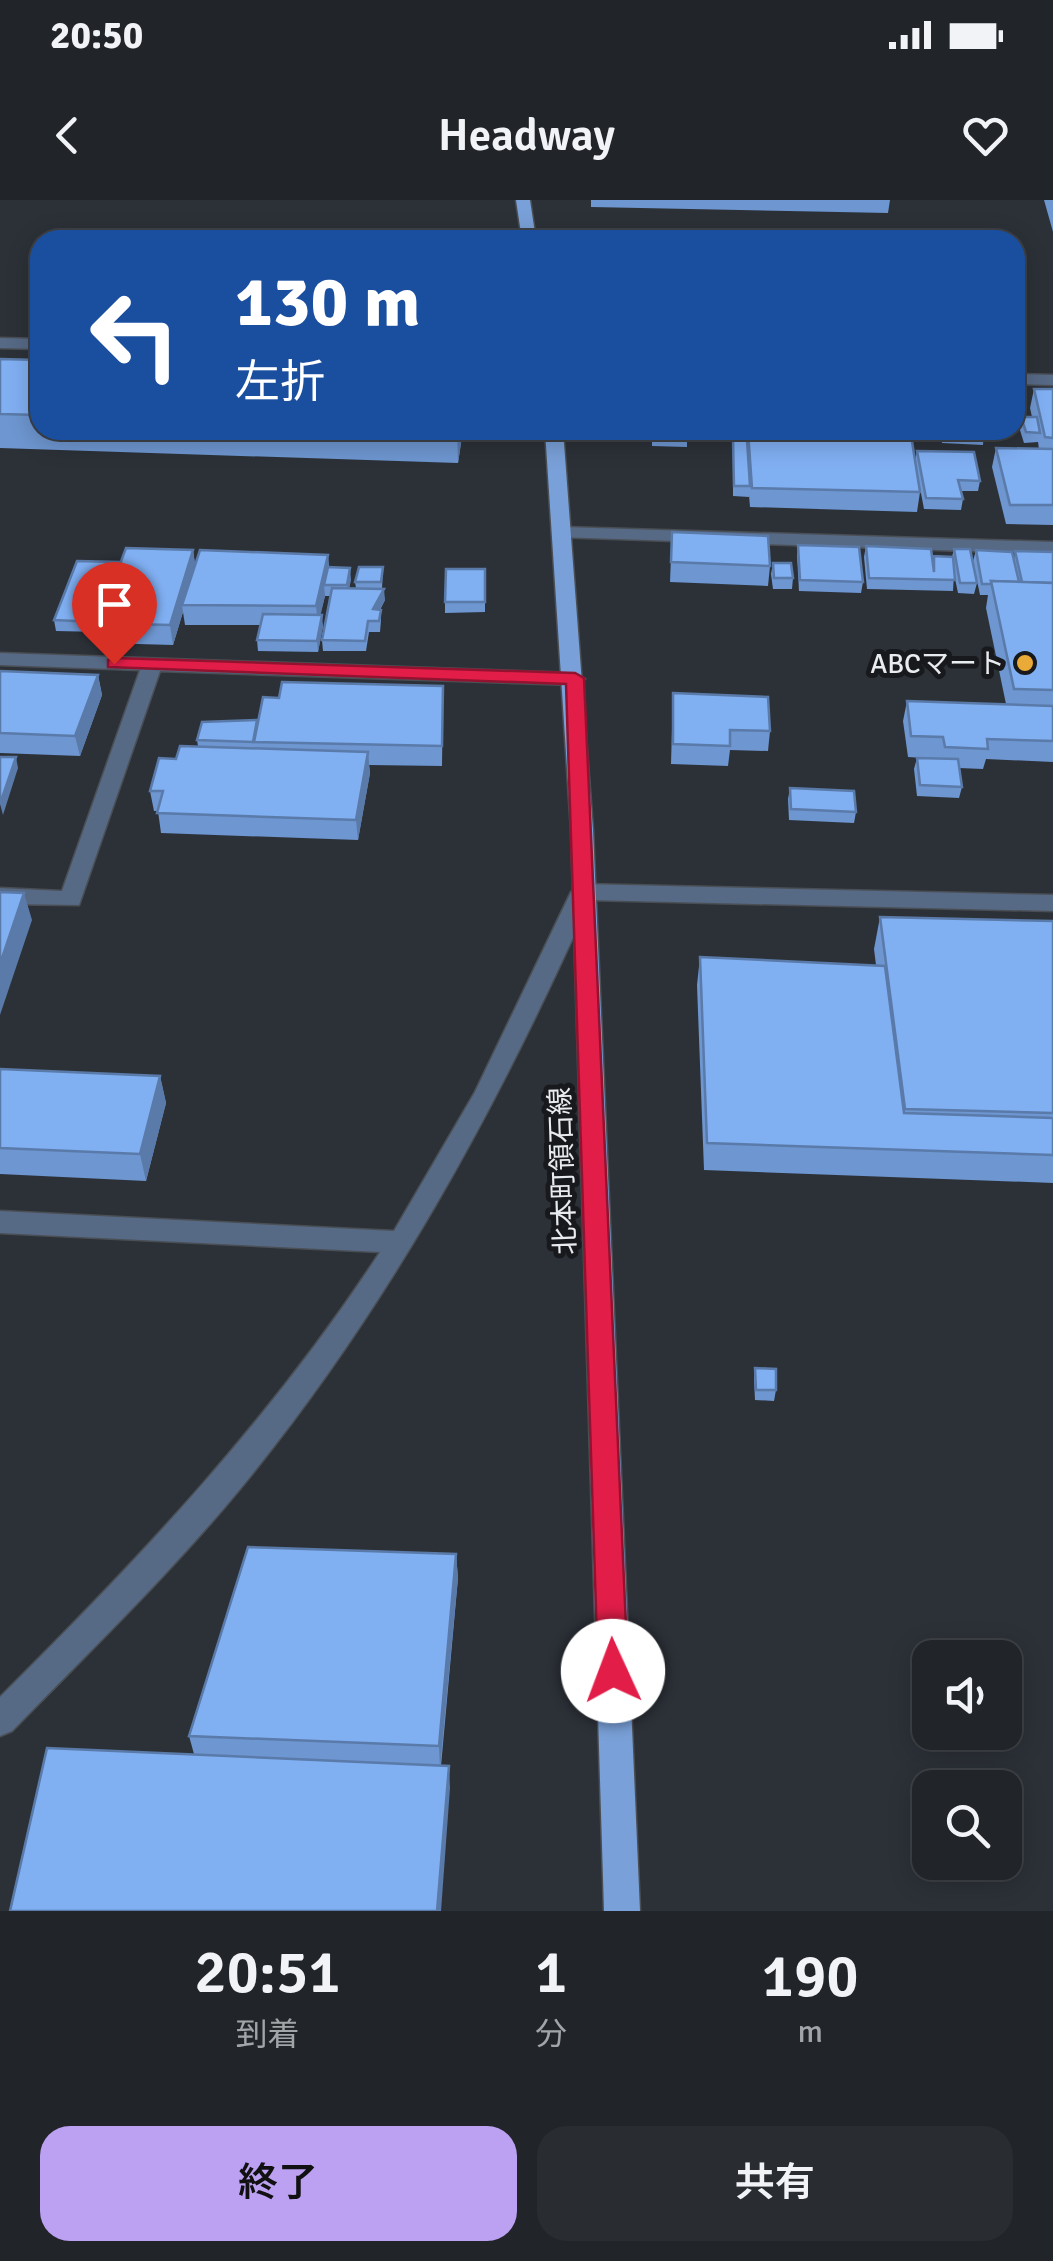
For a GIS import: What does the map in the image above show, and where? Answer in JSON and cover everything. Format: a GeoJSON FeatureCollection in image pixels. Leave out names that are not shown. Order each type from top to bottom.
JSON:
{"type":"FeatureCollection","features":[{"type":"Feature","properties":{"kind":"main road"},"geometry":{"type":"LineString","coordinates":[[523,200],[527,230]]}},
{"type":"Feature","properties":{"kind":"main road","name":"北本町領石線"},"geometry":{"type":"LineString","coordinates":[[555,440],[575,678],[622,1911]]}},
{"type":"Feature","properties":{"kind":"street"},"geometry":{"type":"LineString","coordinates":[[0,342],[30,344]]}},
{"type":"Feature","properties":{"kind":"street"},"geometry":{"type":"LineString","coordinates":[[1025,379],[1053,380]]}},
{"type":"Feature","properties":{"kind":"street"},"geometry":{"type":"LineString","coordinates":[[564,533],[1053,548]]}},
{"type":"Feature","properties":{"kind":"street"},"geometry":{"type":"LineString","coordinates":[[0,659],[575,678]]}},
{"type":"Feature","properties":{"kind":"street"},"geometry":{"type":"LineString","coordinates":[[0,896],[71,899],[152,665]]}},
{"type":"Feature","properties":{"kind":"street"},"geometry":{"type":"LineString","coordinates":[[0,1720],[128,1591],[257,1446],[401,1242],[463,1139],[582,892],[1053,903]]}},
{"type":"Feature","properties":{"kind":"street"},"geometry":{"type":"LineString","coordinates":[[0,1222],[401,1242]]}},
{"type":"Feature","properties":{"kind":"building"},"geometry":{"type":"Polygon","coordinates":[[[0,359],[30,360],[30,415],[0,414],[0,359]]]}},
{"type":"Feature","properties":{"kind":"building"},"geometry":{"type":"Polygon","coordinates":[[[1034,389],[1053,389],[1053,438],[1045,437],[1034,389]]]}},
{"type":"Feature","properties":{"kind":"building"},"geometry":{"type":"Polygon","coordinates":[[[1025,417],[1037,417],[1040,433],[1026,432],[1025,417]]]}},
{"type":"Feature","properties":{"kind":"building"},"geometry":{"type":"Polygon","coordinates":[[[733,440],[747,440],[750,486],[734,486],[733,440]]]}},
{"type":"Feature","properties":{"kind":"building"},"geometry":{"type":"Polygon","coordinates":[[[749,440],[912,440],[920,492],[752,488],[749,440]]]}},
{"type":"Feature","properties":{"kind":"building"},"geometry":{"type":"Polygon","coordinates":[[[996,448],[1053,449],[1053,505],[1010,505],[996,448]]]}},
{"type":"Feature","properties":{"kind":"building"},"geometry":{"type":"Polygon","coordinates":[[[917,451],[974,452],[980,481],[958,480],[963,499],[926,498],[917,451]]]}},
{"type":"Feature","properties":{"kind":"building"},"geometry":{"type":"Polygon","coordinates":[[[672,532],[768,536],[770,566],[671,562],[672,532]]]}},
{"type":"Feature","properties":{"kind":"building"},"geometry":{"type":"Polygon","coordinates":[[[798,545],[859,547],[863,582],[800,580],[798,545]]]}},
{"type":"Feature","properties":{"kind":"building"},"geometry":{"type":"Polygon","coordinates":[[[866,546],[931,549],[934,572],[934,556],[953,557],[955,580],[869,578],[866,546]]]}},
{"type":"Feature","properties":{"kind":"building"},"geometry":{"type":"Polygon","coordinates":[[[126,548],[193,550],[170,625],[98,623],[126,548]]]}},
{"type":"Feature","properties":{"kind":"building"},"geometry":{"type":"Polygon","coordinates":[[[954,549],[970,549],[977,583],[960,583],[954,549]]]}},
{"type":"Feature","properties":{"kind":"building"},"geometry":{"type":"Polygon","coordinates":[[[200,550],[328,555],[316,606],[182,605],[200,550]]]}},
{"type":"Feature","properties":{"kind":"building"},"geometry":{"type":"Polygon","coordinates":[[[976,550],[1012,552],[1019,582],[982,584],[976,550]]]}},
{"type":"Feature","properties":{"kind":"building"},"geometry":{"type":"Polygon","coordinates":[[[1015,551],[1053,552],[1053,583],[1022,582],[1015,551]]]}},
{"type":"Feature","properties":{"kind":"building"},"geometry":{"type":"Polygon","coordinates":[[[77,561],[120,562],[99,622],[54,620],[77,561]]]}},
{"type":"Feature","properties":{"kind":"building"},"geometry":{"type":"Polygon","coordinates":[[[773,563],[791,563],[793,578],[774,578],[773,563]]]}},
{"type":"Feature","properties":{"kind":"building"},"geometry":{"type":"Polygon","coordinates":[[[328,567],[350,568],[347,585],[324,585],[328,567]]]}},
{"type":"Feature","properties":{"kind":"building"},"geometry":{"type":"Polygon","coordinates":[[[359,567],[383,567],[381,582],[355,582],[359,567]]]}},
{"type":"Feature","properties":{"kind":"building"},"geometry":{"type":"Polygon","coordinates":[[[446,569],[485,569],[485,602],[445,602],[446,569]]]}},
{"type":"Feature","properties":{"kind":"building","name":"ABCマート"},"geometry":{"type":"Polygon","coordinates":[[[991,581],[1053,583],[1053,690],[1014,689],[991,581]]]}},
{"type":"Feature","properties":{"kind":"building"},"geometry":{"type":"Polygon","coordinates":[[[332,588],[384,589],[373,609],[381,610],[379,621],[368,621],[365,641],[322,640],[332,588]]]}},
{"type":"Feature","properties":{"kind":"building"},"geometry":{"type":"Polygon","coordinates":[[[263,614],[322,615],[317,641],[257,640],[263,614]]]}},
{"type":"Feature","properties":{"kind":"building"},"geometry":{"type":"Polygon","coordinates":[[[0,671],[98,675],[75,736],[0,733],[0,671]]]}},
{"type":"Feature","properties":{"kind":"building"},"geometry":{"type":"Polygon","coordinates":[[[282,682],[443,686],[442,746],[254,742],[263,697],[279,698],[282,682]]]}},
{"type":"Feature","properties":{"kind":"building"},"geometry":{"type":"Polygon","coordinates":[[[673,693],[768,697],[770,731],[730,730],[730,746],[673,744],[673,693]]]}},
{"type":"Feature","properties":{"kind":"building"},"geometry":{"type":"Polygon","coordinates":[[[907,701],[1053,706],[1053,741],[987,739],[988,749],[945,747],[943,737],[911,736],[907,701]]]}},
{"type":"Feature","properties":{"kind":"building"},"geometry":{"type":"Polygon","coordinates":[[[257,720],[253,742],[197,740],[202,722],[257,720]]]}},
{"type":"Feature","properties":{"kind":"building"},"geometry":{"type":"Polygon","coordinates":[[[180,746],[368,752],[356,820],[157,813],[163,791],[150,791],[159,758],[176,759],[180,746]]]}},
{"type":"Feature","properties":{"kind":"building"},"geometry":{"type":"Polygon","coordinates":[[[0,757],[16,757],[0,804],[0,757]]]}},
{"type":"Feature","properties":{"kind":"building"},"geometry":{"type":"Polygon","coordinates":[[[917,758],[958,759],[962,787],[920,785],[917,758]]]}},
{"type":"Feature","properties":{"kind":"building"},"geometry":{"type":"Polygon","coordinates":[[[790,788],[854,791],[856,812],[791,809],[790,788]]]}},
{"type":"Feature","properties":{"kind":"building"},"geometry":{"type":"Polygon","coordinates":[[[0,892],[24,893],[0,964],[0,892]]]}},
{"type":"Feature","properties":{"kind":"building"},"geometry":{"type":"Polygon","coordinates":[[[880,917],[1053,921],[1053,1113],[905,1109],[880,917]]]}},
{"type":"Feature","properties":{"kind":"building"},"geometry":{"type":"Polygon","coordinates":[[[700,957],[885,966],[904,1113],[1053,1118],[1053,1155],[707,1143],[700,957]]]}},
{"type":"Feature","properties":{"kind":"building"},"geometry":{"type":"Polygon","coordinates":[[[0,1069],[160,1076],[140,1154],[0,1148],[0,1069]]]}},
{"type":"Feature","properties":{"kind":"building"},"geometry":{"type":"Polygon","coordinates":[[[755,1368],[776,1369],[776,1390],[756,1390],[755,1368]]]}},
{"type":"Feature","properties":{"kind":"building"},"geometry":{"type":"Polygon","coordinates":[[[248,1547],[456,1554],[439,1746],[189,1736],[248,1547]]]}},
{"type":"Feature","properties":{"kind":"building"},"geometry":{"type":"Polygon","coordinates":[[[47,1748],[449,1766],[437,1911],[10,1911],[47,1748]]]}},
{"type":"Feature","properties":{"kind":"place","name":"ABCマート"},"geometry":{"type":"Point","coordinates":[1025,663]}},
{"type":"Feature","properties":{"kind":"route"},"geometry":{"type":"LineString","coordinates":[[114,664],[575,678],[613,1671]]}}]}
